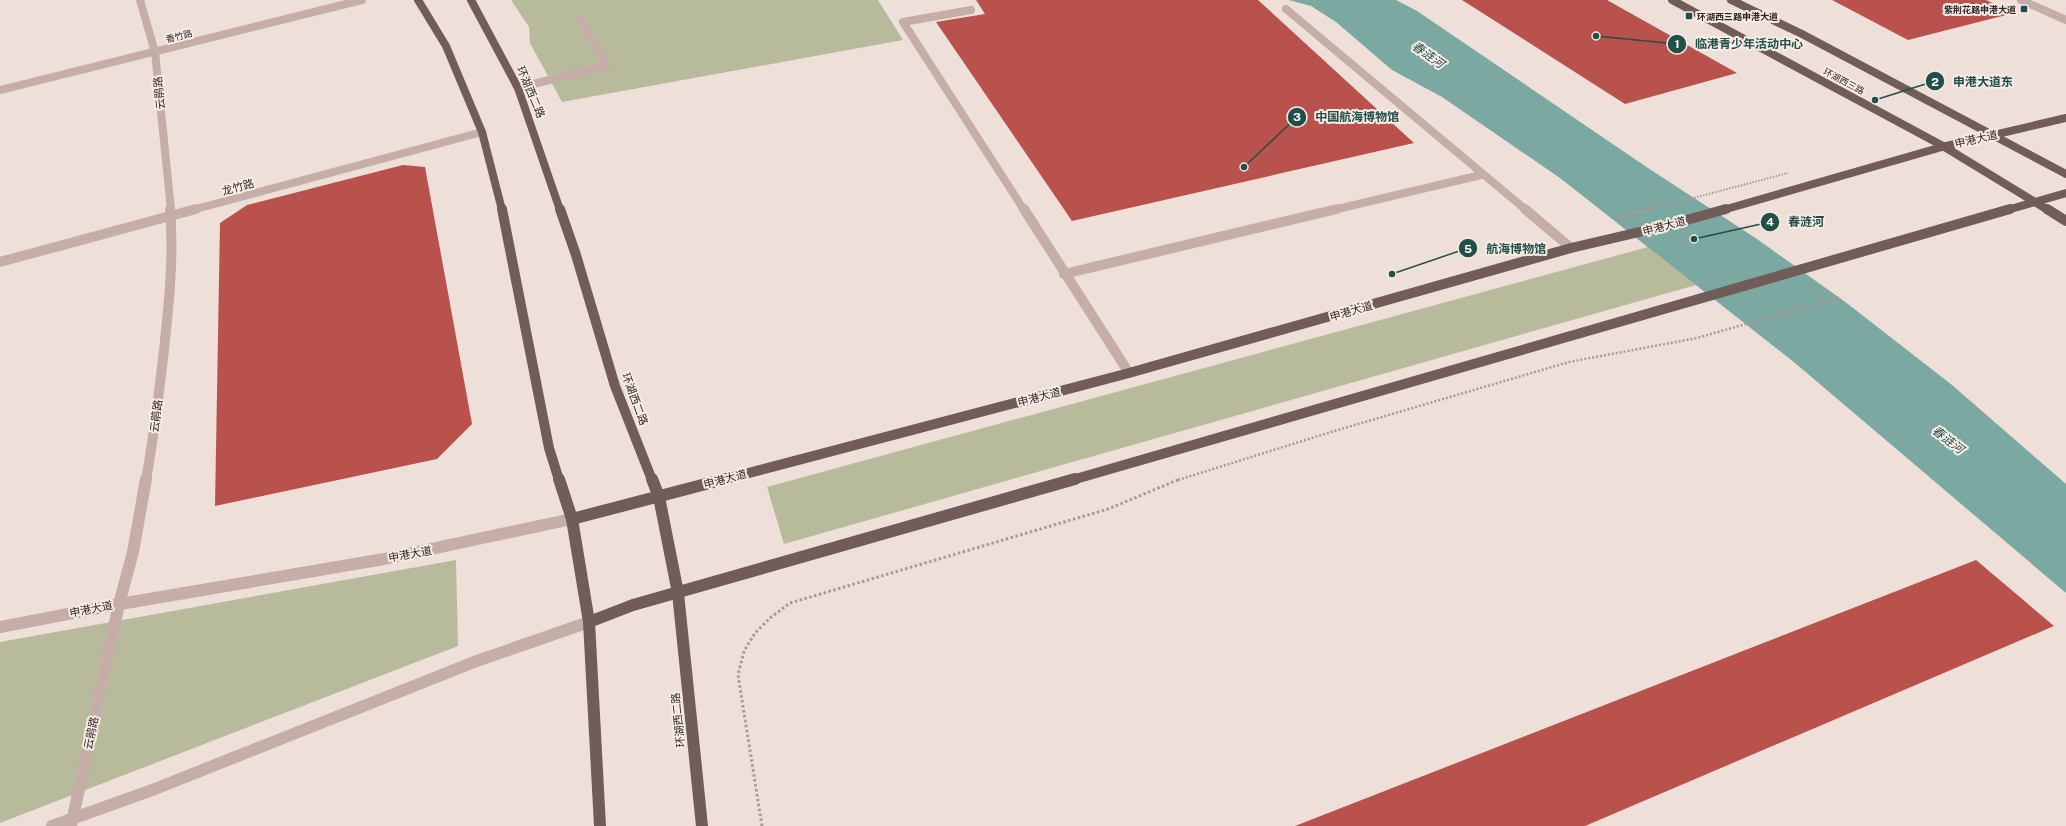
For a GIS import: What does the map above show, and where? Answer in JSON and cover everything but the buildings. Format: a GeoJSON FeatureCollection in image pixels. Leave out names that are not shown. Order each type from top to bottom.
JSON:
{"type":"FeatureCollection","features":[{"type":"Feature","properties":{"kind":"main road"},"geometry":{"type":"LineString","coordinates":[[418,0],[446,46],[482,132],[493,171],[510,245],[549,448],[572,519],[589,622],[600,826]]}},
{"type":"Feature","properties":{"kind":"main road","name":"环湖西二路"},"geometry":{"type":"LineString","coordinates":[[471,0],[518,88],[576,255],[615,386],[658,497],[678,593],[702,826]]}},
{"type":"Feature","properties":{"kind":"main road","name":"环湖西三路"},"geometry":{"type":"LineString","coordinates":[[1672,0],[1943,146],[2034,203],[2066,221]]}},
{"type":"Feature","properties":{"kind":"main road","name":"环湖西三路"},"geometry":{"type":"LineString","coordinates":[[1731,0],[1802,34],[2066,174]]}},
{"type":"Feature","properties":{"kind":"main road","name":"申港大道"},"geometry":{"type":"LineString","coordinates":[[572,519],[1129,374],[1571,248],[1609,241],[1726,210],[1943,146],[2066,118]]}},
{"type":"Feature","properties":{"kind":"main road"},"geometry":{"type":"LineString","coordinates":[[589,622],[633,605],[1533,348],[1678,304],[1823,264],[2066,193]]}},
{"type":"Feature","properties":{"kind":"street","name":"云鹃路"},"geometry":{"type":"LineString","coordinates":[[72,823],[119,604],[133,552],[155,431],[169,306],[171,216],[155,52],[140,0]]}},
{"type":"Feature","properties":{"kind":"street","name":"香竹路"},"geometry":{"type":"LineString","coordinates":[[0,90],[362,0]]}},
{"type":"Feature","properties":{"kind":"street"},"geometry":{"type":"LineString","coordinates":[[2021,0],[2066,20]]}},
{"type":"Feature","properties":{"kind":"street"},"geometry":{"type":"LineString","coordinates":[[1286,9],[1481,175],[1571,248]]}},
{"type":"Feature","properties":{"kind":"street"},"geometry":{"type":"LineString","coordinates":[[972,10],[902,22],[1129,374]]}},
{"type":"Feature","properties":{"kind":"street"},"geometry":{"type":"LineString","coordinates":[[518,88],[608,65],[580,20]]}},
{"type":"Feature","properties":{"kind":"street","name":"龙竹路"},"geometry":{"type":"LineString","coordinates":[[0,262],[482,132]]}},
{"type":"Feature","properties":{"kind":"street"},"geometry":{"type":"LineString","coordinates":[[1064,274],[1481,175]]}},
{"type":"Feature","properties":{"kind":"street","name":"申港大道"},"geometry":{"type":"LineString","coordinates":[[0,627],[119,604],[445,548],[572,519]]}},
{"type":"Feature","properties":{"kind":"street"},"geometry":{"type":"LineString","coordinates":[[52,826],[72,823],[474,662],[589,622]]}},
{"type":"Feature","properties":{"kind":"path"},"geometry":{"type":"LineString","coordinates":[[1619,218],[1788,173]]}},
{"type":"Feature","properties":{"kind":"path"},"geometry":{"type":"LineString","coordinates":[[762,826],[738,675],[741,658],[750,637],[766,619],[790,603],[1108,510],[1192,474],[1569,362],[1698,338],[1840,297]]}},
{"type":"Feature","properties":{"kind":"green space"},"geometry":{"type":"Polygon","coordinates":[[[511,0],[878,0],[903,40],[562,102],[530,43],[529,27],[511,0]]]}},
{"type":"Feature","properties":{"kind":"green space"},"geometry":{"type":"Polygon","coordinates":[[[1648,247],[1696,285],[784,544],[767,487],[1648,247]]]}},
{"type":"Feature","properties":{"kind":"green space"},"geometry":{"type":"Polygon","coordinates":[[[456,560],[458,646],[0,823],[0,642],[456,560]]]}},
{"type":"Feature","properties":{"kind":"water"},"geometry":{"type":"Polygon","coordinates":[[[1289,0],[1396,0],[1417,11],[1648,168],[1757,239],[1844,301],[1952,385],[2066,484],[2066,593],[1795,363],[1560,178],[1442,97],[1392,70],[1336,22],[1311,6],[1289,0]]]}},
{"type":"Feature","properties":{"kind":"place","name":"紫荆花路申港大道"},"geometry":{"type":"Point","coordinates":[2024,9]}},
{"type":"Feature","properties":{"kind":"place","name":"环湖西三路申港大道"},"geometry":{"type":"Point","coordinates":[1689,16]}},
{"type":"Feature","properties":{"kind":"place","name":"临港青少年活动中心"},"geometry":{"type":"Point","coordinates":[1596,36]}},
{"type":"Feature","properties":{"kind":"place","name":"申港大道东"},"geometry":{"type":"Point","coordinates":[1875,100]}},
{"type":"Feature","properties":{"kind":"place","name":"中国航海博物馆"},"geometry":{"type":"Point","coordinates":[1244,167]}},
{"type":"Feature","properties":{"kind":"place","name":"春涟河"},"geometry":{"type":"Point","coordinates":[1694,239]}},
{"type":"Feature","properties":{"kind":"place","name":"航海博物馆"},"geometry":{"type":"Point","coordinates":[1392,274]}}]}
